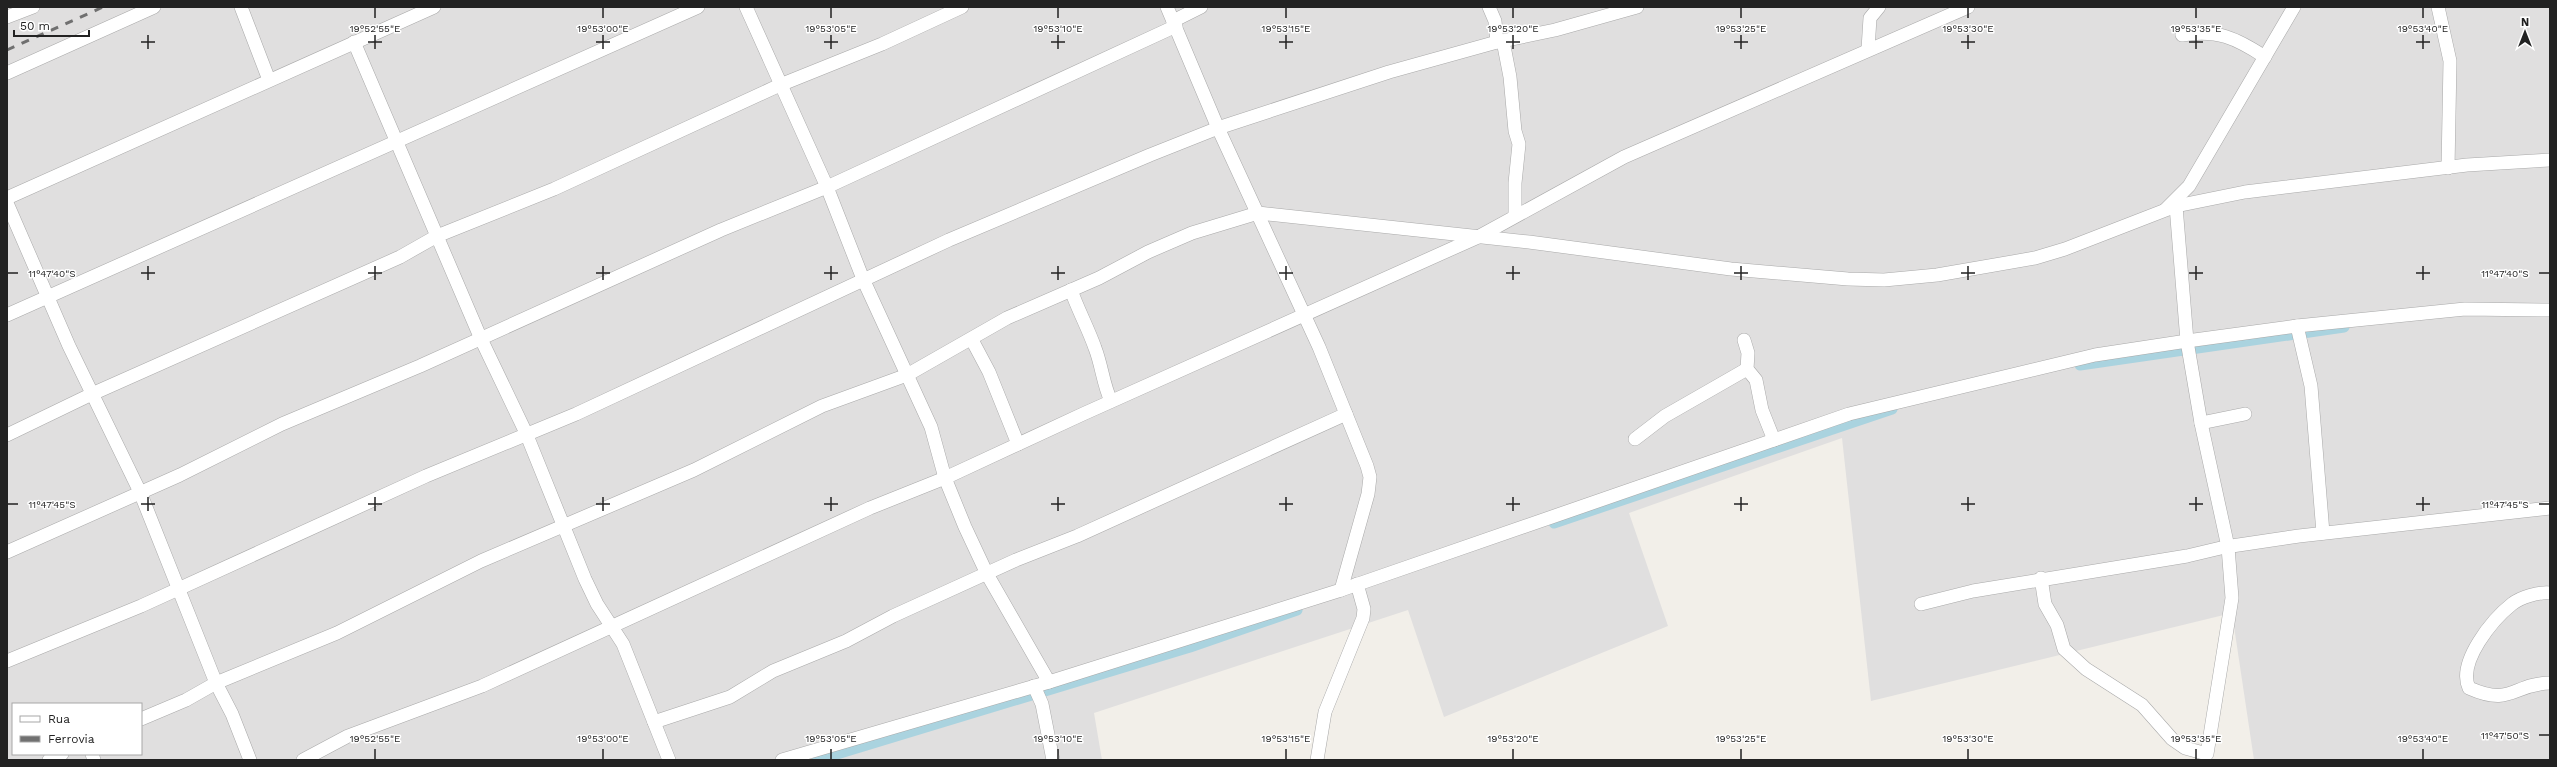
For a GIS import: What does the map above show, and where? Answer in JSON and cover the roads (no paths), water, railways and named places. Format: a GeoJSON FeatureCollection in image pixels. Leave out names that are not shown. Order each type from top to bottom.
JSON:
{"type":"FeatureCollection","features":[{"type":"Feature","properties":{"kind":"street"},"geometry":{"type":"LineString","coordinates":[[7,17],[33,7]]}},
{"type":"Feature","properties":{"kind":"street"},"geometry":{"type":"LineString","coordinates":[[7,73],[154,7]]}},
{"type":"Feature","properties":{"kind":"street"},"geometry":{"type":"LineString","coordinates":[[241,7],[269,80]]}},
{"type":"Feature","properties":{"kind":"street"},"geometry":{"type":"LineString","coordinates":[[7,198],[434,7]]}},
{"type":"Feature","properties":{"kind":"street"},"geometry":{"type":"LineString","coordinates":[[7,315],[47,295],[325,175],[397,141],[698,7]]}},
{"type":"Feature","properties":{"kind":"street"},"geometry":{"type":"LineString","coordinates":[[746,7],[827,187],[864,279],[931,428],[945,478],[987,574],[1049,682]]}},
{"type":"Feature","properties":{"kind":"street"},"geometry":{"type":"LineString","coordinates":[[7,435],[92,394],[400,257],[437,236],[554,188],[780,85],[882,44],[962,7]]}},
{"type":"Feature","properties":{"kind":"street"},"geometry":{"type":"LineString","coordinates":[[1167,7],[1218,128],[1319,346],[1370,477],[1341,590]]}},
{"type":"Feature","properties":{"kind":"street"},"geometry":{"type":"LineString","coordinates":[[7,552],[180,475],[282,424],[481,339],[721,230],[827,187],[1174,23],[1201,7]]}},
{"type":"Feature","properties":{"kind":"street"},"geometry":{"type":"LineString","coordinates":[[1489,7],[1495,21],[1510,77],[1515,131],[1520,144],[1515,183],[1515,216]]}},
{"type":"Feature","properties":{"kind":"street"},"geometry":{"type":"LineString","coordinates":[[7,661],[127,612],[419,479],[656,377],[949,240],[1218,128],[1389,72],[1500,41],[1555,30],[1637,7]]}},
{"type":"Feature","properties":{"kind":"street"},"geometry":{"type":"LineString","coordinates":[[1868,49],[1870,18],[1879,7]]}},
{"type":"Feature","properties":{"kind":"street"},"geometry":{"type":"LineString","coordinates":[[303,760],[348,736],[482,686],[870,508],[945,478],[1111,401],[1478,237],[1624,157],[1868,49],[1968,7]]}},
{"type":"Feature","properties":{"kind":"street"},"geometry":{"type":"LineString","coordinates":[[2041,578],[2048,613],[2057,625],[2067,652],[2086,670],[2142,705],[2172,739],[2186,748],[2207,754],[2232,598],[2228,547],[2201,423],[2187,341],[2170,208],[2189,186],[2294,7]]}},
{"type":"Feature","properties":{"kind":"street"},"geometry":{"type":"LineString","coordinates":[[2438,7],[2450,61],[2448,168]]}},
{"type":"Feature","properties":{"kind":"street"},"geometry":{"type":"LineString","coordinates":[[2182,35],[2203,33],[2229,36],[2265,58]]}},
{"type":"Feature","properties":{"kind":"street"},"geometry":{"type":"LineString","coordinates":[[354,42],[481,339],[526,433],[562,525],[591,592],[623,644],[669,760]]}},
{"type":"Feature","properties":{"kind":"street"},"geometry":{"type":"LineString","coordinates":[[142,719],[186,700],[216,683],[295,652],[481,561],[562,525],[694,470],[822,406],[907,375],[972,340],[1007,318],[1071,290],[1192,233],[1258,213],[1478,237],[1731,269],[1848,280],[1884,280],[1937,276],[2035,258],[2065,249],[2170,208],[2245,192],[2316,185],[2448,168],[2550,160]]}},
{"type":"Feature","properties":{"kind":"street"},"geometry":{"type":"LineString","coordinates":[[7,203],[92,394],[140,492],[216,683],[232,714],[250,760]]}},
{"type":"Feature","properties":{"kind":"street"},"geometry":{"type":"LineString","coordinates":[[1071,290],[1095,346],[1102,366],[1103,384],[1111,401]]}},
{"type":"Feature","properties":{"kind":"street"},"geometry":{"type":"LineString","coordinates":[[782,760],[1049,682],[1341,590],[1849,414],[2095,355],[2187,341],[2297,326],[2465,309],[2550,310]]}},
{"type":"Feature","properties":{"kind":"street"},"geometry":{"type":"LineString","coordinates":[[2297,326],[2311,386],[2323,533]]}},
{"type":"Feature","properties":{"kind":"street"},"geometry":{"type":"LineString","coordinates":[[972,340],[989,372],[1018,444]]}},
{"type":"Feature","properties":{"kind":"street"},"geometry":{"type":"LineString","coordinates":[[1744,340],[1748,353],[1747,369],[1756,380],[1762,410],[1774,440]]}},
{"type":"Feature","properties":{"kind":"street"},"geometry":{"type":"LineString","coordinates":[[1635,439],[1665,416],[1747,369]]}},
{"type":"Feature","properties":{"kind":"street"},"geometry":{"type":"LineString","coordinates":[[654,722],[730,697],[773,671],[846,641],[893,616],[1077,536],[1346,414]]}},
{"type":"Feature","properties":{"kind":"street"},"geometry":{"type":"LineString","coordinates":[[2201,423],[2245,414]]}},
{"type":"Feature","properties":{"kind":"street"},"geometry":{"type":"LineString","coordinates":[[1921,604],[1973,591],[2041,578],[2096,571],[2228,547],[2323,533],[2550,508]]}},
{"type":"Feature","properties":{"kind":"street"},"geometry":{"type":"LineString","coordinates":[[1317,760],[1325,712],[1362,618],[1364,609],[1357,584]]}},
{"type":"Feature","properties":{"kind":"street"},"geometry":{"type":"LineString","coordinates":[[2550,593],[2532,595],[2513,603],[2491,624],[2480,639],[2466,675],[2469,688],[2494,696],[2509,695],[2532,685],[2550,683]]}},
{"type":"Feature","properties":{"kind":"street"},"geometry":{"type":"LineString","coordinates":[[1034,686],[1042,704],[1053,760]]}},
{"type":"Feature","properties":{"kind":"street"},"geometry":{"type":"LineString","coordinates":[[49,760],[60,755]]}},
{"type":"Feature","properties":{"kind":"waterway"},"geometry":{"type":"LineString","coordinates":[[2080,365],[2344,327]]}},
{"type":"Feature","properties":{"kind":"waterway"},"geometry":{"type":"LineString","coordinates":[[1554,523],[1892,409]]}},
{"type":"Feature","properties":{"kind":"waterway"},"geometry":{"type":"LineString","coordinates":[[817,760],[1190,647],[1297,610]]}},
{"type":"Feature","properties":{"kind":"railway"},"geometry":{"type":"LineString","coordinates":[[7,50],[103,7]]}}]}
